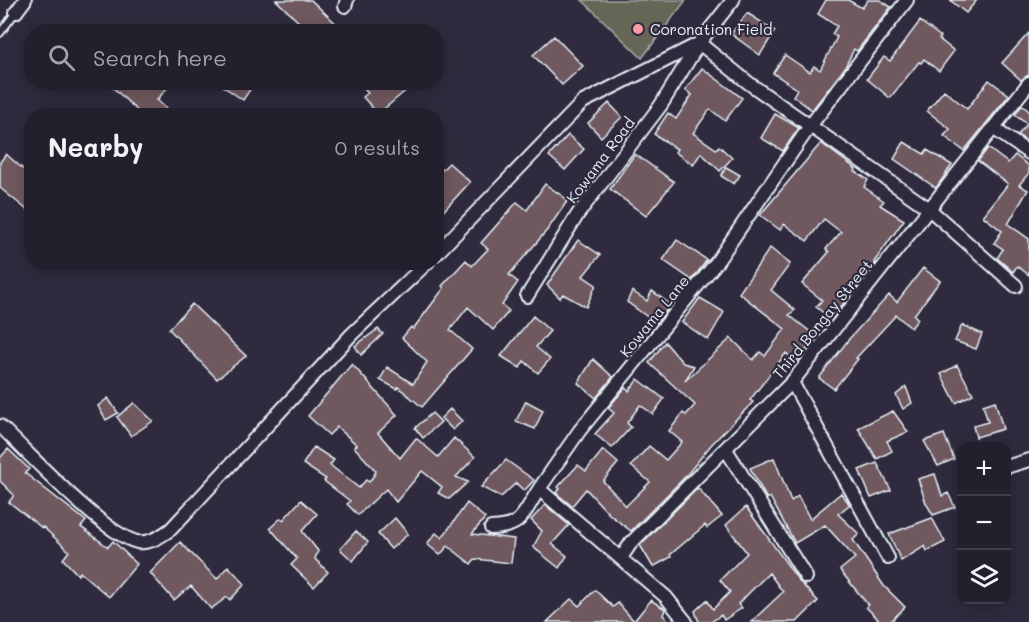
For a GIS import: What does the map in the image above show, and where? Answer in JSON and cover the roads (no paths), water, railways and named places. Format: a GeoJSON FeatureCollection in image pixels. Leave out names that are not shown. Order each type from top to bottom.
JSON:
{"type":"FeatureCollection","features":[{"type":"Feature","properties":{"kind":"street"},"geometry":{"type":"LineString","coordinates":[[16,12],[25,0]]}},
{"type":"Feature","properties":{"kind":"street","name":"Kowama Road"},"geometry":{"type":"LineString","coordinates":[[527,296],[578,214],[661,105],[699,43],[733,0]]}},
{"type":"Feature","properties":{"kind":"street","name":"Kowama Lane"},"geometry":{"type":"LineString","coordinates":[[491,528],[516,524],[580,430],[716,262],[810,126],[907,0]]}},
{"type":"Feature","properties":{"kind":"street"},"geometry":{"type":"LineString","coordinates":[[444,246],[583,102],[699,43],[810,126],[928,208],[1016,286]]}},
{"type":"Feature","properties":{"kind":"street","name":"Third Bongay Street"},"geometry":{"type":"LineString","coordinates":[[621,558],[631,543],[727,451],[792,382],[928,208],[1029,84]]}},
{"type":"Feature","properties":{"kind":"street"},"geometry":{"type":"LineString","coordinates":[[993,128],[1029,153]]}},
{"type":"Feature","properties":{"kind":"street"},"geometry":{"type":"LineString","coordinates":[[0,426],[109,530],[138,542],[150,542],[171,529],[336,351],[420,270]]}},
{"type":"Feature","properties":{"kind":"street"},"geometry":{"type":"LineString","coordinates":[[792,382],[888,558]]}},
{"type":"Feature","properties":{"kind":"street"},"geometry":{"type":"LineString","coordinates":[[727,451],[806,577]]}},
{"type":"Feature","properties":{"kind":"street"},"geometry":{"type":"LineString","coordinates":[[1011,465],[1029,460]]}},
{"type":"Feature","properties":{"kind":"street"},"geometry":{"type":"LineString","coordinates":[[539,489],[666,597],[686,622]]}},
{"type":"Feature","properties":{"kind":"lane"},"geometry":{"type":"LineString","coordinates":[[0,33],[16,12]]}},
{"type":"Feature","properties":{"kind":"place","name":"Coronation Field"},"geometry":{"type":"Point","coordinates":[638,29]}}]}
